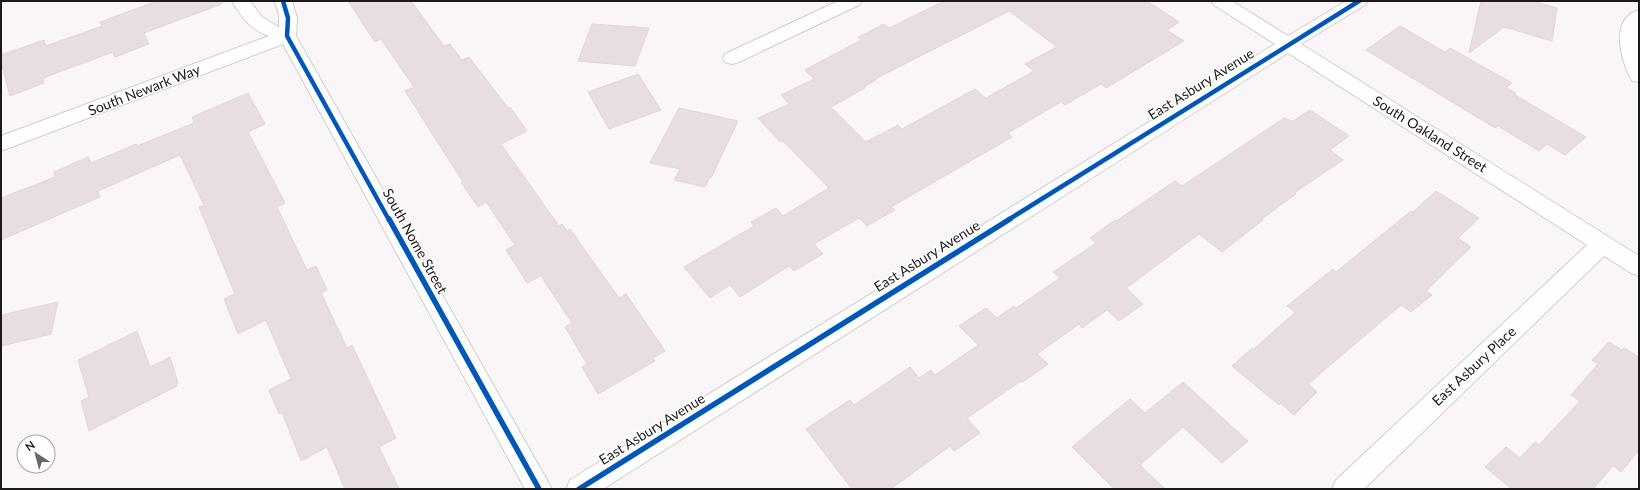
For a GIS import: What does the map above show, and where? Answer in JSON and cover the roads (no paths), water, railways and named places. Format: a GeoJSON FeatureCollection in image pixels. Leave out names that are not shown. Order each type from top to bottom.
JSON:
{"type":"FeatureCollection","features":[{"type":"Feature","properties":{"kind":"street"},"geometry":{"type":"LineString","coordinates":[[241,1],[256,23],[261,27],[287,36],[290,19],[289,12],[283,1]]}},
{"type":"Feature","properties":{"kind":"street"},"geometry":{"type":"LineString","coordinates":[[732,58],[853,1]]}},
{"type":"Feature","properties":{"kind":"street","name":"South Oakland Street"},"geometry":{"type":"LineString","coordinates":[[1220,1],[1639,267]]}},
{"type":"Feature","properties":{"kind":"street","name":"East Asbury Avenue"},"geometry":{"type":"LineString","coordinates":[[579,489],[1288,44],[1359,1]]}},
{"type":"Feature","properties":{"kind":"street"},"geometry":{"type":"LineString","coordinates":[[1639,16],[1636,18],[1629,35],[1630,53],[1639,76]]}},
{"type":"Feature","properties":{"kind":"street","name":"South Newark Way"},"geometry":{"type":"LineString","coordinates":[[1,144],[287,36]]}},
{"type":"Feature","properties":{"kind":"street","name":"South Nome Street"},"geometry":{"type":"LineString","coordinates":[[287,36],[539,489]]}},
{"type":"Feature","properties":{"kind":"street","name":"East Asbury Place"},"geometry":{"type":"LineString","coordinates":[[1345,489],[1603,244]]}}]}
